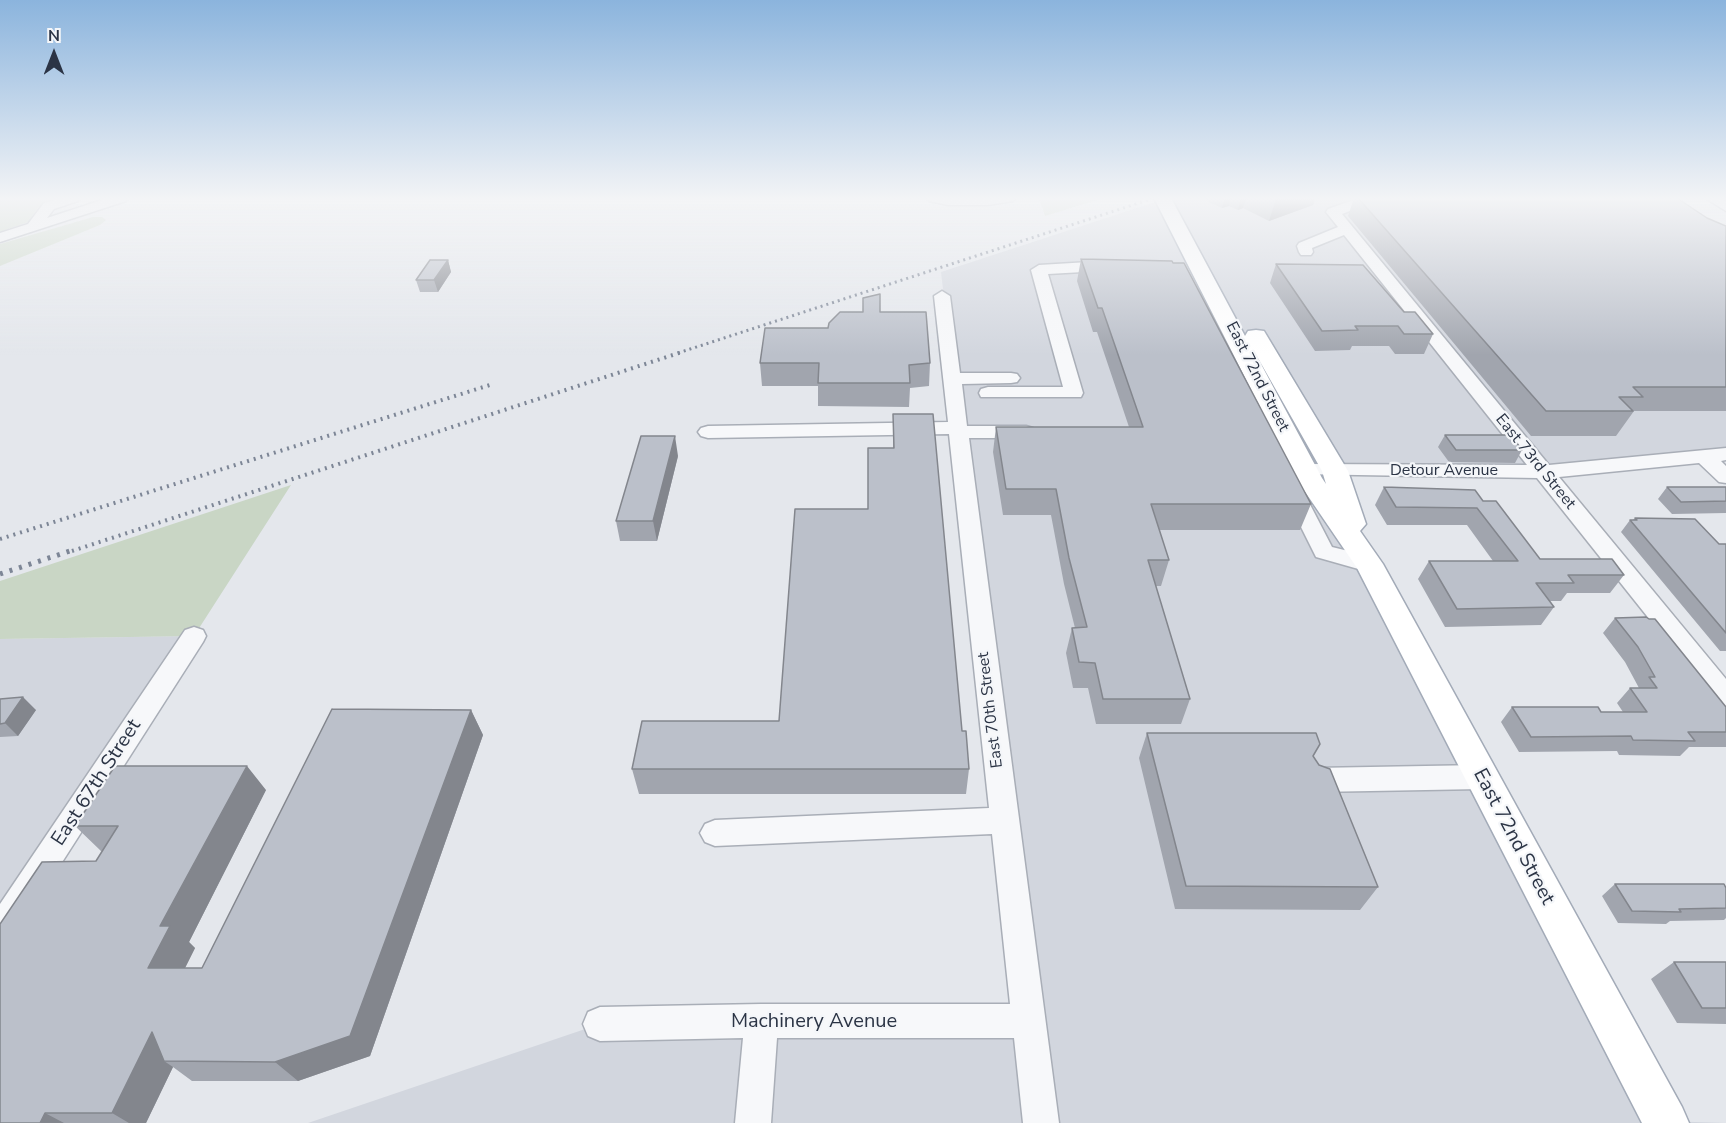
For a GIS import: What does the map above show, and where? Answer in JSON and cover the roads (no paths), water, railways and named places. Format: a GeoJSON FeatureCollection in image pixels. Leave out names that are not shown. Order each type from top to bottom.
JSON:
{"type":"FeatureCollection","features":[{"type":"Feature","properties":{"kind":"main road","name":"East 72nd Street"},"geometry":{"type":"LineString","coordinates":[[1188,250],[1293,470],[1365,557]]}},
{"type":"Feature","properties":{"kind":"main road","name":"East 72nd Street"},"geometry":{"type":"LineString","coordinates":[[1207,250],[1335,471],[1365,557],[1666,1123]]}},
{"type":"Feature","properties":{"kind":"street","name":"East 73rd Street"},"geometry":{"type":"LineString","coordinates":[[1364,250],[1726,697]]}},
{"type":"Feature","properties":{"kind":"street"},"geometry":{"type":"LineString","coordinates":[[988,393],[1074,393],[1038,270],[1089,267],[1092,275],[1115,275]]}},
{"type":"Feature","properties":{"kind":"street"},"geometry":{"type":"LineString","coordinates":[[1183,274],[1225,357]]}},
{"type":"Feature","properties":{"kind":"street","name":"East 70th Street"},"geometry":{"type":"LineString","coordinates":[[942,296],[1041,1123]]}},
{"type":"Feature","properties":{"kind":"street"},"geometry":{"type":"LineString","coordinates":[[952,379],[1027,378],[1030,393]]}},
{"type":"Feature","properties":{"kind":"street"},"geometry":{"type":"LineString","coordinates":[[708,432],[958,430],[1049,432]]}},
{"type":"Feature","properties":{"kind":"street","name":"Detour Avenue"},"geometry":{"type":"LineString","coordinates":[[1293,470],[1543,472],[1726,454]]}},
{"type":"Feature","properties":{"kind":"street"},"geometry":{"type":"LineString","coordinates":[[1704,456],[1726,477]]}},
{"type":"Feature","properties":{"kind":"street","name":"East 67th Street"},"geometry":{"type":"LineString","coordinates":[[0,931],[194,636]]}},
{"type":"Feature","properties":{"kind":"street"},"geometry":{"type":"LineString","coordinates":[[1315,780],[1481,777]]}},
{"type":"Feature","properties":{"kind":"street"},"geometry":{"type":"LineString","coordinates":[[715,833],[924,822],[1004,821]]}},
{"type":"Feature","properties":{"kind":"street"},"geometry":{"type":"LineString","coordinates":[[753,1123],[761,1022]]}},
{"type":"Feature","properties":{"kind":"street","name":"Machinery Avenue"},"geometry":{"type":"LineString","coordinates":[[600,1024],[1028,1022]]}},
{"type":"Feature","properties":{"kind":"railway"},"geometry":{"type":"LineString","coordinates":[[678,353],[993,250]]}},
{"type":"Feature","properties":{"kind":"railway"},"geometry":{"type":"LineString","coordinates":[[72,551],[682,352]]}},
{"type":"Feature","properties":{"kind":"railway"},"geometry":{"type":"LineString","coordinates":[[0,539],[493,384]]}},
{"type":"Feature","properties":{"kind":"railway"},"geometry":{"type":"LineString","coordinates":[[0,574],[76,549]]}}]}
